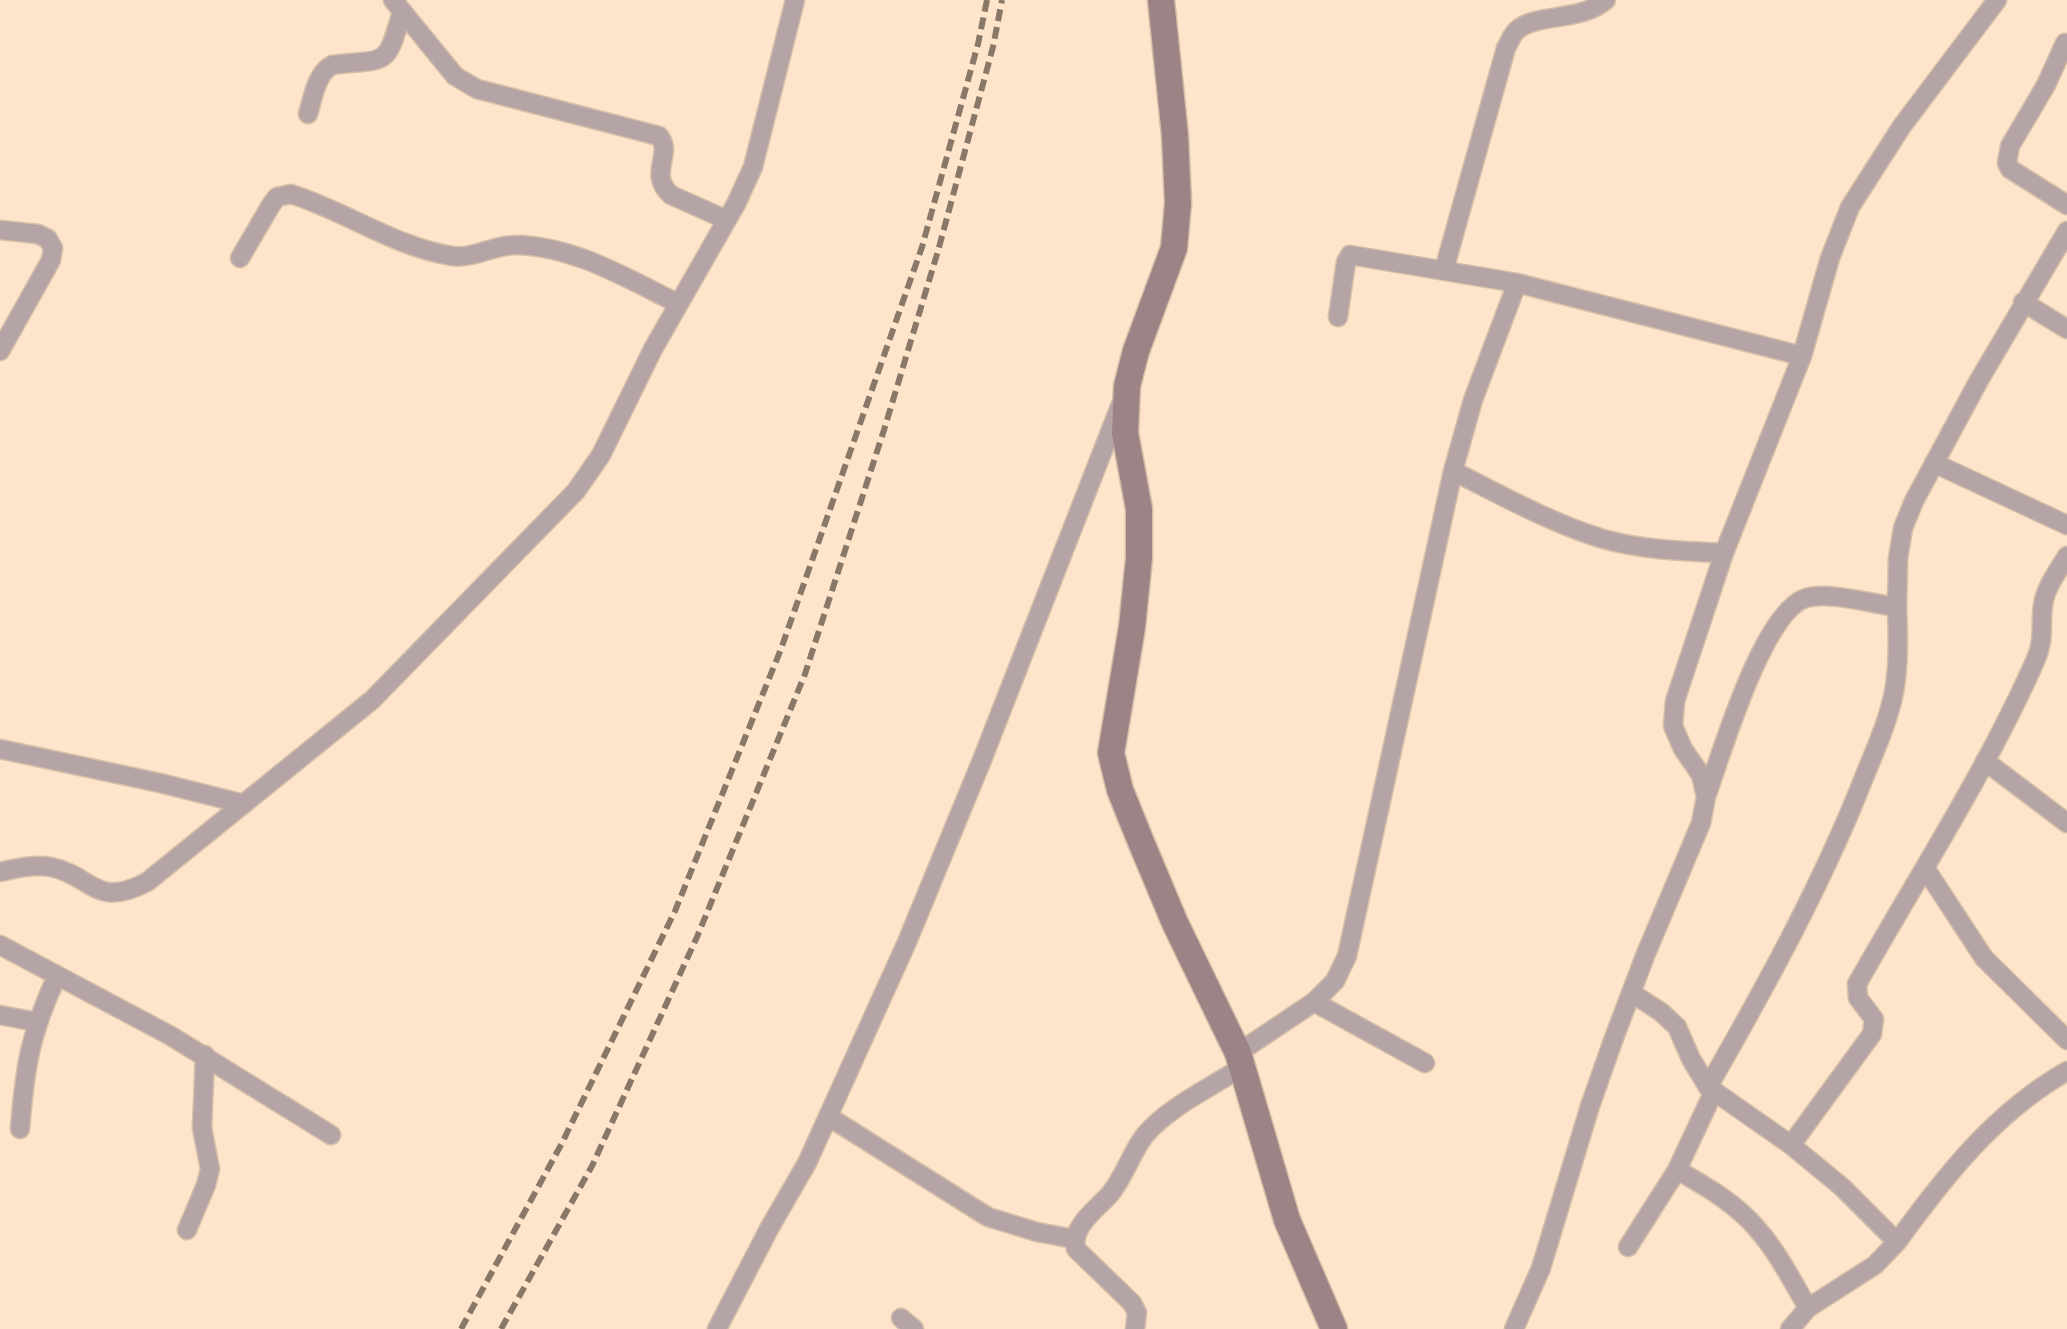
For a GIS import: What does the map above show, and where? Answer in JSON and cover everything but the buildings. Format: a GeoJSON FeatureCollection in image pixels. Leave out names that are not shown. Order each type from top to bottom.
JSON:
{"type":"FeatureCollection","features":[{"type":"Feature","properties":{"kind":"main road"},"geometry":{"type":"LineString","coordinates":[[1161,0],[1175,136],[1178,203],[1174,248],[1136,351],[1127,386],[1125,433],[1139,509],[1139,558],[1132,627],[1111,753],[1120,790],[1158,883],[1240,1060],[1287,1220],[1334,1329]]}},
{"type":"Feature","properties":{"kind":"street"},"geometry":{"type":"LineString","coordinates":[[0,872],[39,866],[55,868],[91,888],[112,893],[130,891],[147,882],[372,700],[576,491],[601,455],[653,349],[727,220],[753,167],[795,0]]}},
{"type":"Feature","properties":{"kind":"street"},"geometry":{"type":"LineString","coordinates":[[1444,270],[1506,48],[1515,32],[1527,24],[1577,15],[1606,0]]}},
{"type":"Feature","properties":{"kind":"street"},"geometry":{"type":"LineString","coordinates":[[1706,797],[1701,775],[1683,749],[1673,726],[1675,701],[1724,553],[1802,356],[1830,258],[1850,207],[1902,126],[1997,0]]}},
{"type":"Feature","properties":{"kind":"street"},"geometry":{"type":"LineString","coordinates":[[397,6],[455,76],[477,89],[659,136],[664,148],[659,169],[664,188],[671,195],[727,220]]}},
{"type":"Feature","properties":{"kind":"street"},"geometry":{"type":"LineString","coordinates":[[308,114],[321,74],[326,68],[379,61],[386,57],[392,47],[397,6]]}},
{"type":"Feature","properties":{"kind":"street"},"geometry":{"type":"LineString","coordinates":[[2065,43],[2046,85],[2010,146],[2007,163],[2010,169],[2067,205]]}},
{"type":"Feature","properties":{"kind":"street"},"geometry":{"type":"LineString","coordinates":[[240,258],[277,197],[291,194],[402,240],[452,256],[473,255],[493,247],[514,244],[576,256],[679,304]]}},
{"type":"Feature","properties":{"kind":"street"},"geometry":{"type":"LineString","coordinates":[[0,230],[38,234],[48,239],[53,248],[51,260],[0,351]]}},
{"type":"Feature","properties":{"kind":"street"},"geometry":{"type":"LineString","coordinates":[[1628,1247],[1677,1170],[1711,1089],[1794,935],[1831,859],[1879,739],[1894,693],[1898,654],[1898,559],[1903,528],[1934,463],[2023,302],[2067,231]]}},
{"type":"Feature","properties":{"kind":"street"},"geometry":{"type":"LineString","coordinates":[[1338,317],[1346,262],[1350,255],[1517,283],[1802,356]]}},
{"type":"Feature","properties":{"kind":"street"},"geometry":{"type":"LineString","coordinates":[[1135,1329],[1137,1313],[1132,1303],[1076,1249],[1074,1239],[1077,1229],[1113,1190],[1148,1132],[1314,1002],[1335,981],[1347,956],[1453,471],[1473,400],[1517,283]]}},
{"type":"Feature","properties":{"kind":"street"},"geometry":{"type":"LineString","coordinates":[[2023,302],[2067,329]]}},
{"type":"Feature","properties":{"kind":"street"},"geometry":{"type":"LineString","coordinates":[[717,1329],[807,1163],[907,942],[982,760],[1127,386]]}},
{"type":"Feature","properties":{"kind":"street"},"geometry":{"type":"LineString","coordinates":[[1934,463],[2067,525]]}},
{"type":"Feature","properties":{"kind":"street"},"geometry":{"type":"LineString","coordinates":[[1453,471],[1561,523],[1601,538],[1675,551],[1724,553]]}},
{"type":"Feature","properties":{"kind":"street"},"geometry":{"type":"LineString","coordinates":[[1791,1145],[1872,1034],[1874,1019],[1858,998],[1857,984],[1985,761],[2037,657],[2042,643],[2042,607],[2067,556]]}},
{"type":"Feature","properties":{"kind":"street"},"geometry":{"type":"LineString","coordinates":[[1514,1329],[1541,1268],[1590,1106],[1645,956],[1690,854],[1736,710],[1758,659],[1778,623],[1791,607],[1811,596],[1897,607]]}},
{"type":"Feature","properties":{"kind":"street"},"geometry":{"type":"LineString","coordinates":[[0,749],[244,804]]}},
{"type":"Feature","properties":{"kind":"street"},"geometry":{"type":"LineString","coordinates":[[1985,761],[2067,823]]}},
{"type":"Feature","properties":{"kind":"street"},"geometry":{"type":"LineString","coordinates":[[1925,868],[1984,958],[2067,1040]]}},
{"type":"Feature","properties":{"kind":"street"},"geometry":{"type":"LineString","coordinates":[[0,945],[205,1055],[331,1135]]}},
{"type":"Feature","properties":{"kind":"street"},"geometry":{"type":"LineString","coordinates":[[20,1129],[27,1054],[57,976]]}},
{"type":"Feature","properties":{"kind":"street"},"geometry":{"type":"LineString","coordinates":[[1633,994],[1661,1012],[1677,1027],[1691,1059],[1711,1089],[1791,1145],[1842,1187],[1897,1242]]}},
{"type":"Feature","properties":{"kind":"street"},"geometry":{"type":"LineString","coordinates":[[1314,1002],[1425,1063]]}},
{"type":"Feature","properties":{"kind":"street"},"geometry":{"type":"LineString","coordinates":[[0,1015],[37,1022]]}},
{"type":"Feature","properties":{"kind":"street"},"geometry":{"type":"LineString","coordinates":[[187,1230],[210,1169],[202,1128],[205,1055]]}},
{"type":"Feature","properties":{"kind":"street"},"geometry":{"type":"LineString","coordinates":[[1790,1329],[1808,1308],[1875,1265],[1980,1138],[2026,1097],[2067,1071]]}},
{"type":"Feature","properties":{"kind":"street"},"geometry":{"type":"LineString","coordinates":[[829,1117],[988,1217],[1074,1239]]}},
{"type":"Feature","properties":{"kind":"street"},"geometry":{"type":"LineString","coordinates":[[1677,1170],[1714,1191],[1749,1220],[1775,1251],[1808,1308]]}},
{"type":"Feature","properties":{"kind":"railway"},"geometry":{"type":"LineString","coordinates":[[461,1329],[562,1143],[675,911],[781,649],[922,247],[978,44],[987,0]]}},
{"type":"Feature","properties":{"kind":"railway"},"geometry":{"type":"LineString","coordinates":[[501,1329],[592,1166],[697,937],[805,674],[938,251],[993,47],[1002,0]]}}]}
